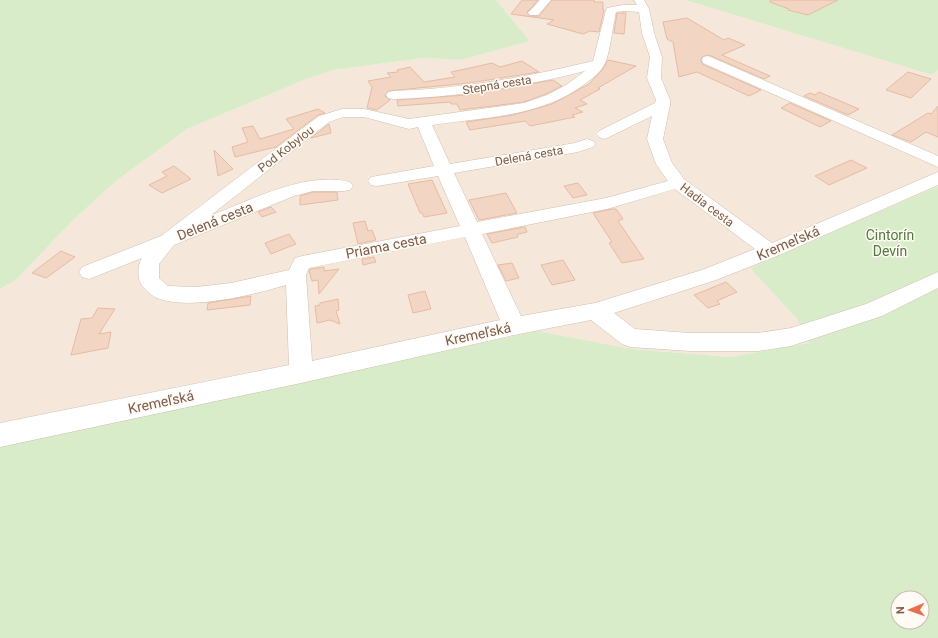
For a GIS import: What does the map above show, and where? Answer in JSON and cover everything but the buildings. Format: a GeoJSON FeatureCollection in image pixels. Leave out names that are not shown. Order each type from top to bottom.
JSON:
{"type":"FeatureCollection","features":[{"type":"Feature","properties":{"kind":"street"},"geometry":{"type":"LineString","coordinates":[[534,13],[546,0]]}},
{"type":"Feature","properties":{"kind":"street"},"geometry":{"type":"LineString","coordinates":[[599,63],[611,10],[642,4]]}},
{"type":"Feature","properties":{"kind":"street","name":"Hadia cesta"},"geometry":{"type":"LineString","coordinates":[[642,4],[648,32],[656,56],[654,78],[663,100],[656,139],[664,164],[678,183],[770,251]]}},
{"type":"Feature","properties":{"kind":"street"},"geometry":{"type":"LineString","coordinates":[[708,60],[938,162]]}},
{"type":"Feature","properties":{"kind":"street","name":"Stepná cesta"},"geometry":{"type":"LineString","coordinates":[[393,95],[464,91],[494,87],[545,78],[599,63]]}},
{"type":"Feature","properties":{"kind":"street","name":"Pod Kobylou"},"geometry":{"type":"LineString","coordinates":[[168,240],[324,119],[342,113],[364,113],[409,124],[526,107],[552,98],[571,88],[592,72],[599,63]]}},
{"type":"Feature","properties":{"kind":"street"},"geometry":{"type":"LineString","coordinates":[[604,134],[663,105]]}},
{"type":"Feature","properties":{"kind":"street"},"geometry":{"type":"LineString","coordinates":[[423,122],[514,326]]}},
{"type":"Feature","properties":{"kind":"street","name":"Delená cesta"},"geometry":{"type":"LineString","coordinates":[[377,181],[578,147],[587,144]]}},
{"type":"Feature","properties":{"kind":"street","name":"Kremeľská"},"geometry":{"type":"LineString","coordinates":[[0,435],[301,373],[514,326],[595,311],[709,275],[770,251],[938,177]]}},
{"type":"Feature","properties":{"kind":"street","name":"Priama cesta"},"geometry":{"type":"LineString","coordinates":[[296,275],[302,263],[607,203],[678,183]]}},
{"type":"Feature","properties":{"kind":"street","name":"Delená cesta"},"geometry":{"type":"LineString","coordinates":[[89,272],[288,192],[313,186],[344,186]]}},
{"type":"Feature","properties":{"kind":"street"},"geometry":{"type":"LineString","coordinates":[[168,240],[149,263],[149,280],[164,293],[194,295],[256,286],[296,275],[301,373]]}},
{"type":"Feature","properties":{"kind":"street"},"geometry":{"type":"LineString","coordinates":[[595,311],[630,338],[690,342],[758,342],[791,337],[874,310],[938,279]]}},
{"type":"Feature","properties":{"kind":"shaded area"},"geometry":{"type":"Polygon","coordinates":[[[496,0],[685,0],[932,75],[938,70],[938,186],[750,268],[797,319],[809,343],[730,357],[632,349],[537,331],[0,446],[0,289],[16,280],[71,222],[116,181],[187,129],[304,80],[333,70],[423,58],[460,60],[530,41],[496,0]]]}},
{"type":"Feature","properties":{"kind":"green space"},"geometry":{"type":"Polygon","coordinates":[[[0,0],[496,0],[530,41],[460,60],[423,58],[333,70],[304,80],[187,129],[116,181],[71,222],[16,280],[0,289],[0,0]]]}},
{"type":"Feature","properties":{"kind":"green space"},"geometry":{"type":"Polygon","coordinates":[[[685,0],[938,0],[938,70],[932,75],[685,0]]]}},
{"type":"Feature","properties":{"kind":"green space","name":"Cintorín Devín"},"geometry":{"type":"Polygon","coordinates":[[[938,186],[938,638],[0,638],[0,446],[537,331],[632,349],[730,357],[809,343],[797,319],[750,268],[938,186]]]}}]}
